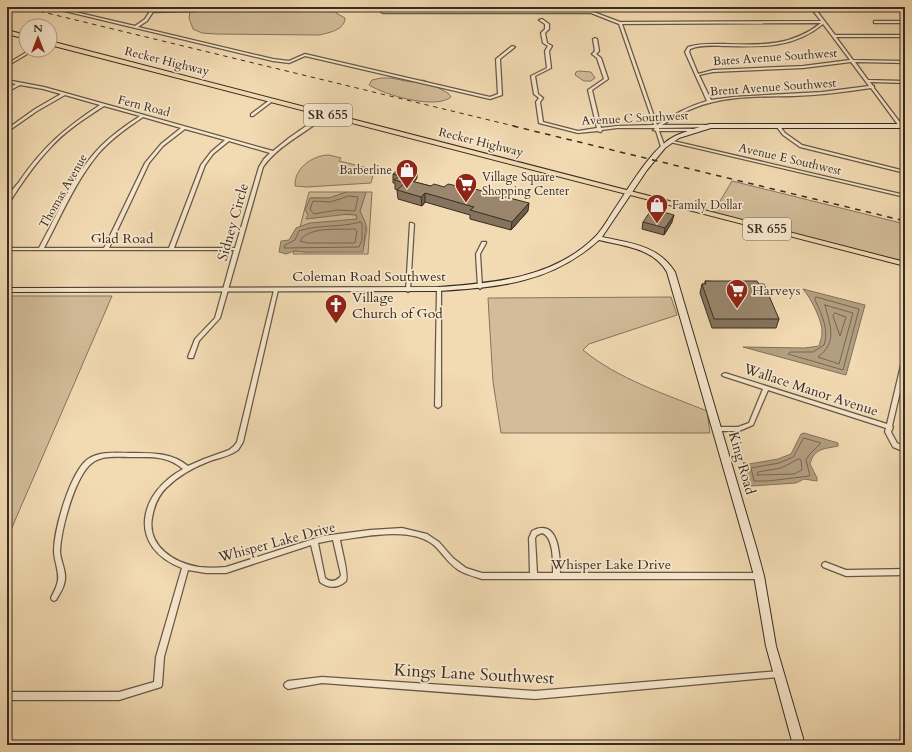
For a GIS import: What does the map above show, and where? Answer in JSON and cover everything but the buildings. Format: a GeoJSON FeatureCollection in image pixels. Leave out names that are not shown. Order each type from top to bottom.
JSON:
{"type":"FeatureCollection","features":[{"type":"Feature","properties":{"kind":"main road"},"geometry":{"type":"LineString","coordinates":[[7,32],[18,35]]}},
{"type":"Feature","properties":{"kind":"main road","name":"Recker Highway"},"geometry":{"type":"LineString","coordinates":[[58,45],[905,264]]}},
{"type":"Feature","properties":{"kind":"street"},"geometry":{"type":"LineString","coordinates":[[50,7],[273,60],[289,62],[305,55],[490,98],[500,95],[498,59],[513,47]]}},
{"type":"Feature","properties":{"kind":"street"},"geometry":{"type":"LineString","coordinates":[[588,7],[591,12]]}},
{"type":"Feature","properties":{"kind":"street"},"geometry":{"type":"LineString","coordinates":[[812,7],[904,129]]}},
{"type":"Feature","properties":{"kind":"street"},"geometry":{"type":"LineString","coordinates":[[136,27],[146,20],[153,9],[197,10]]}},
{"type":"Feature","properties":{"kind":"street"},"geometry":{"type":"LineString","coordinates":[[384,12],[591,12],[620,23],[824,22]]}},
{"type":"Feature","properties":{"kind":"street","name":"Avenue C Southwest"},"geometry":{"type":"LineString","coordinates":[[541,20],[546,24],[547,29],[543,32],[545,43],[550,46],[547,51],[549,68],[533,76],[536,94],[541,98],[538,102],[541,123],[544,126],[579,134],[600,130],[710,126],[904,129]]}},
{"type":"Feature","properties":{"kind":"street"},"geometry":{"type":"LineString","coordinates":[[708,101],[687,52],[689,48],[696,46],[779,44],[802,38],[824,22]]}},
{"type":"Feature","properties":{"kind":"street"},"geometry":{"type":"LineString","coordinates":[[875,22],[905,22]]}},
{"type":"Feature","properties":{"kind":"street"},"geometry":{"type":"LineString","coordinates":[[620,23],[663,147]]}},
{"type":"Feature","properties":{"kind":"street"},"geometry":{"type":"LineString","coordinates":[[819,27],[829,29]]}},
{"type":"Feature","properties":{"kind":"street"},"geometry":{"type":"LineString","coordinates":[[834,36],[905,36]]}},
{"type":"Feature","properties":{"kind":"street"},"geometry":{"type":"LineString","coordinates":[[594,39],[597,51],[594,54],[600,59],[606,79],[590,90],[600,130]]}},
{"type":"Feature","properties":{"kind":"street"},"geometry":{"type":"LineString","coordinates":[[7,65],[19,58]]}},
{"type":"Feature","properties":{"kind":"street","name":"Bates Avenue Southwest"},"geometry":{"type":"LineString","coordinates":[[697,75],[713,71],[793,68],[853,61],[905,62]]}},
{"type":"Feature","properties":{"kind":"street","name":"Fern Road"},"geometry":{"type":"LineString","coordinates":[[7,81],[64,94],[274,153]]}},
{"type":"Feature","properties":{"kind":"street"},"geometry":{"type":"LineString","coordinates":[[868,81],[905,82]]}},
{"type":"Feature","properties":{"kind":"street"},"geometry":{"type":"LineString","coordinates":[[7,91],[20,83]]}},
{"type":"Feature","properties":{"kind":"street","name":"Brent Avenue Southwest"},"geometry":{"type":"LineString","coordinates":[[657,128],[681,110],[708,101],[742,97],[815,94],[873,87]]}},
{"type":"Feature","properties":{"kind":"street"},"geometry":{"type":"LineString","coordinates":[[7,131],[36,110],[64,94]]}},
{"type":"Feature","properties":{"kind":"street"},"geometry":{"type":"LineString","coordinates":[[252,116],[272,100]]}},
{"type":"Feature","properties":{"kind":"street"},"geometry":{"type":"LineString","coordinates":[[7,202],[30,167],[46,147],[66,129],[103,105]]}},
{"type":"Feature","properties":{"kind":"street","name":"Sidney Circle"},"geometry":{"type":"LineString","coordinates":[[191,357],[197,340],[216,321],[261,166],[274,153],[326,114]]}},
{"type":"Feature","properties":{"kind":"street","name":"Thomas Avenue"},"geometry":{"type":"LineString","coordinates":[[41,249],[92,160],[119,133],[143,116]]}},
{"type":"Feature","properties":{"kind":"street","name":"Coleman Road Southwest"},"geometry":{"type":"LineString","coordinates":[[7,290],[408,290],[480,287],[512,282],[556,267],[581,254],[598,238],[645,169],[663,147],[684,133],[710,126]]}},
{"type":"Feature","properties":{"kind":"street"},"geometry":{"type":"LineString","coordinates":[[106,249],[147,163],[162,145],[184,128]]}},
{"type":"Feature","properties":{"kind":"street","name":"Avenue C Southwest"},"geometry":{"type":"LineString","coordinates":[[657,128],[696,130],[780,128]]}},
{"type":"Feature","properties":{"kind":"street"},"geometry":{"type":"LineString","coordinates":[[780,128],[793,142],[808,148],[905,172]]}},
{"type":"Feature","properties":{"kind":"street"},"geometry":{"type":"LineString","coordinates":[[170,249],[203,165],[212,153],[228,140]]}},
{"type":"Feature","properties":{"kind":"street","name":"Avenue E Southwest"},"geometry":{"type":"LineString","coordinates":[[670,141],[905,196]]}},
{"type":"Feature","properties":{"kind":"street"},"geometry":{"type":"LineString","coordinates":[[408,290],[412,224]]}},
{"type":"Feature","properties":{"kind":"street","name":"King Road"},"geometry":{"type":"LineString","coordinates":[[598,238],[655,254],[669,266],[759,576],[767,628],[799,745]]}},
{"type":"Feature","properties":{"kind":"street"},"geometry":{"type":"LineString","coordinates":[[480,287],[478,254],[484,243]]}},
{"type":"Feature","properties":{"kind":"street","name":"Glad Road"},"geometry":{"type":"LineString","coordinates":[[7,249],[237,249]]}},
{"type":"Feature","properties":{"kind":"street"},"geometry":{"type":"LineString","coordinates":[[438,406],[439,289]]}},
{"type":"Feature","properties":{"kind":"street","name":"Whisper Lake Drive"},"geometry":{"type":"LineString","coordinates":[[276,290],[240,442],[230,453],[186,468],[160,490],[151,509],[148,524],[152,542],[161,554],[184,568],[213,571],[226,570],[314,542],[336,537],[370,533],[407,532],[432,540],[451,560],[464,570],[482,576],[759,576]]}},
{"type":"Feature","properties":{"kind":"street"},"geometry":{"type":"LineString","coordinates":[[905,361],[888,432],[892,441],[905,450]]}},
{"type":"Feature","properties":{"kind":"street","name":"Wallace Manor Avenue"},"geometry":{"type":"LineString","coordinates":[[725,375],[890,427]]}},
{"type":"Feature","properties":{"kind":"street"},"geometry":{"type":"LineString","coordinates":[[717,429],[739,429],[751,424],[766,388]]}},
{"type":"Feature","properties":{"kind":"street"},"geometry":{"type":"LineString","coordinates":[[898,389],[905,391]]}},
{"type":"Feature","properties":{"kind":"street"},"geometry":{"type":"LineString","coordinates":[[54,598],[62,583],[57,554],[59,528],[80,472],[87,464],[104,455],[156,454],[166,456],[180,462],[186,468]]}},
{"type":"Feature","properties":{"kind":"street"},"geometry":{"type":"LineString","coordinates":[[534,576],[532,538],[534,533],[541,530],[548,532],[553,536],[557,576]]}},
{"type":"Feature","properties":{"kind":"street"},"geometry":{"type":"LineString","coordinates":[[314,542],[322,580],[328,584],[336,583],[343,579],[344,575],[336,537]]}},
{"type":"Feature","properties":{"kind":"street"},"geometry":{"type":"LineString","coordinates":[[825,565],[846,573],[905,572]]}},
{"type":"Feature","properties":{"kind":"street"},"geometry":{"type":"LineString","coordinates":[[7,696],[119,696],[158,685],[160,657],[184,568]]}},
{"type":"Feature","properties":{"kind":"street","name":"Kings Lane Southwest"},"geometry":{"type":"LineString","coordinates":[[288,685],[322,680],[535,695],[779,674]]}},
{"type":"Feature","properties":{"kind":"shaded area"},"geometry":{"type":"Polygon","coordinates":[[[196,7],[338,7],[336,13],[345,18],[344,22],[339,28],[319,35],[202,33],[193,29],[189,18],[190,11],[196,7]]]}},
{"type":"Feature","properties":{"kind":"shaded area"},"geometry":{"type":"Polygon","coordinates":[[[576,72],[591,72],[595,78],[591,81],[584,81],[575,75],[576,72]]]}},
{"type":"Feature","properties":{"kind":"shaded area"},"geometry":{"type":"Polygon","coordinates":[[[391,78],[411,82],[424,80],[448,93],[451,97],[444,101],[422,102],[398,97],[369,85],[372,80],[391,78]]]}},
{"type":"Feature","properties":{"kind":"shaded area"},"geometry":{"type":"Polygon","coordinates":[[[329,155],[341,158],[339,161],[372,169],[374,171],[371,183],[307,187],[295,186],[301,168],[317,157],[329,155]]]}},
{"type":"Feature","properties":{"kind":"shaded area"},"geometry":{"type":"Polygon","coordinates":[[[732,181],[905,224],[905,262],[713,213],[732,181]]]}},
{"type":"Feature","properties":{"kind":"shaded area"},"geometry":{"type":"Polygon","coordinates":[[[309,192],[347,192],[329,198],[310,198],[306,210],[313,218],[337,214],[356,215],[357,219],[344,222],[315,223],[300,227],[309,192]]]}},
{"type":"Feature","properties":{"kind":"shaded area"},"geometry":{"type":"Polygon","coordinates":[[[366,192],[372,192],[368,254],[293,254],[294,251],[363,250],[367,229],[360,211],[366,192]]]}},
{"type":"Feature","properties":{"kind":"shaded area"},"geometry":{"type":"Polygon","coordinates":[[[7,296],[112,296],[7,539],[7,296]]]}},
{"type":"Feature","properties":{"kind":"shaded area"},"geometry":{"type":"Polygon","coordinates":[[[671,297],[677,315],[589,344],[583,350],[627,378],[707,411],[710,433],[501,433],[493,382],[488,298],[671,297]]]}},
{"type":"Feature","properties":{"kind":"water"},"geometry":{"type":"Polygon","coordinates":[[[347,192],[366,192],[360,211],[366,224],[363,252],[294,251],[286,254],[279,252],[281,241],[289,240],[296,228],[310,223],[357,219],[356,215],[349,214],[306,219],[308,215],[305,210],[310,198],[329,198],[347,192]]]}},
{"type":"Feature","properties":{"kind":"water"},"geometry":{"type":"Polygon","coordinates":[[[803,289],[865,305],[846,375],[743,347],[805,348],[819,346],[822,335],[821,323],[813,304],[803,289]]]}},
{"type":"Feature","properties":{"kind":"water"},"geometry":{"type":"Polygon","coordinates":[[[804,433],[838,443],[838,446],[821,450],[814,455],[810,464],[817,481],[804,479],[796,483],[751,486],[743,462],[749,464],[778,459],[791,454],[801,434],[804,433]]]}},
{"type":"Feature","properties":{"kind":"railway"},"geometry":{"type":"LineString","coordinates":[[22,7],[518,127]]}},
{"type":"Feature","properties":{"kind":"railway"},"geometry":{"type":"LineString","coordinates":[[513,126],[905,221]]}},
{"type":"Feature","properties":{"kind":"place","name":"Barberline"},"geometry":{"type":"Point","coordinates":[407,190]}},
{"type":"Feature","properties":{"kind":"place","name":"Village Square Shopping Center"},"geometry":{"type":"Point","coordinates":[466,204]}},
{"type":"Feature","properties":{"kind":"place","name":"Family Dollar"},"geometry":{"type":"Point","coordinates":[657,224]}},
{"type":"Feature","properties":{"kind":"place","name":"Harveys"},"geometry":{"type":"Point","coordinates":[737,310]}},
{"type":"Feature","properties":{"kind":"place","name":"Village Church of God"},"geometry":{"type":"Point","coordinates":[336,324]}}]}
